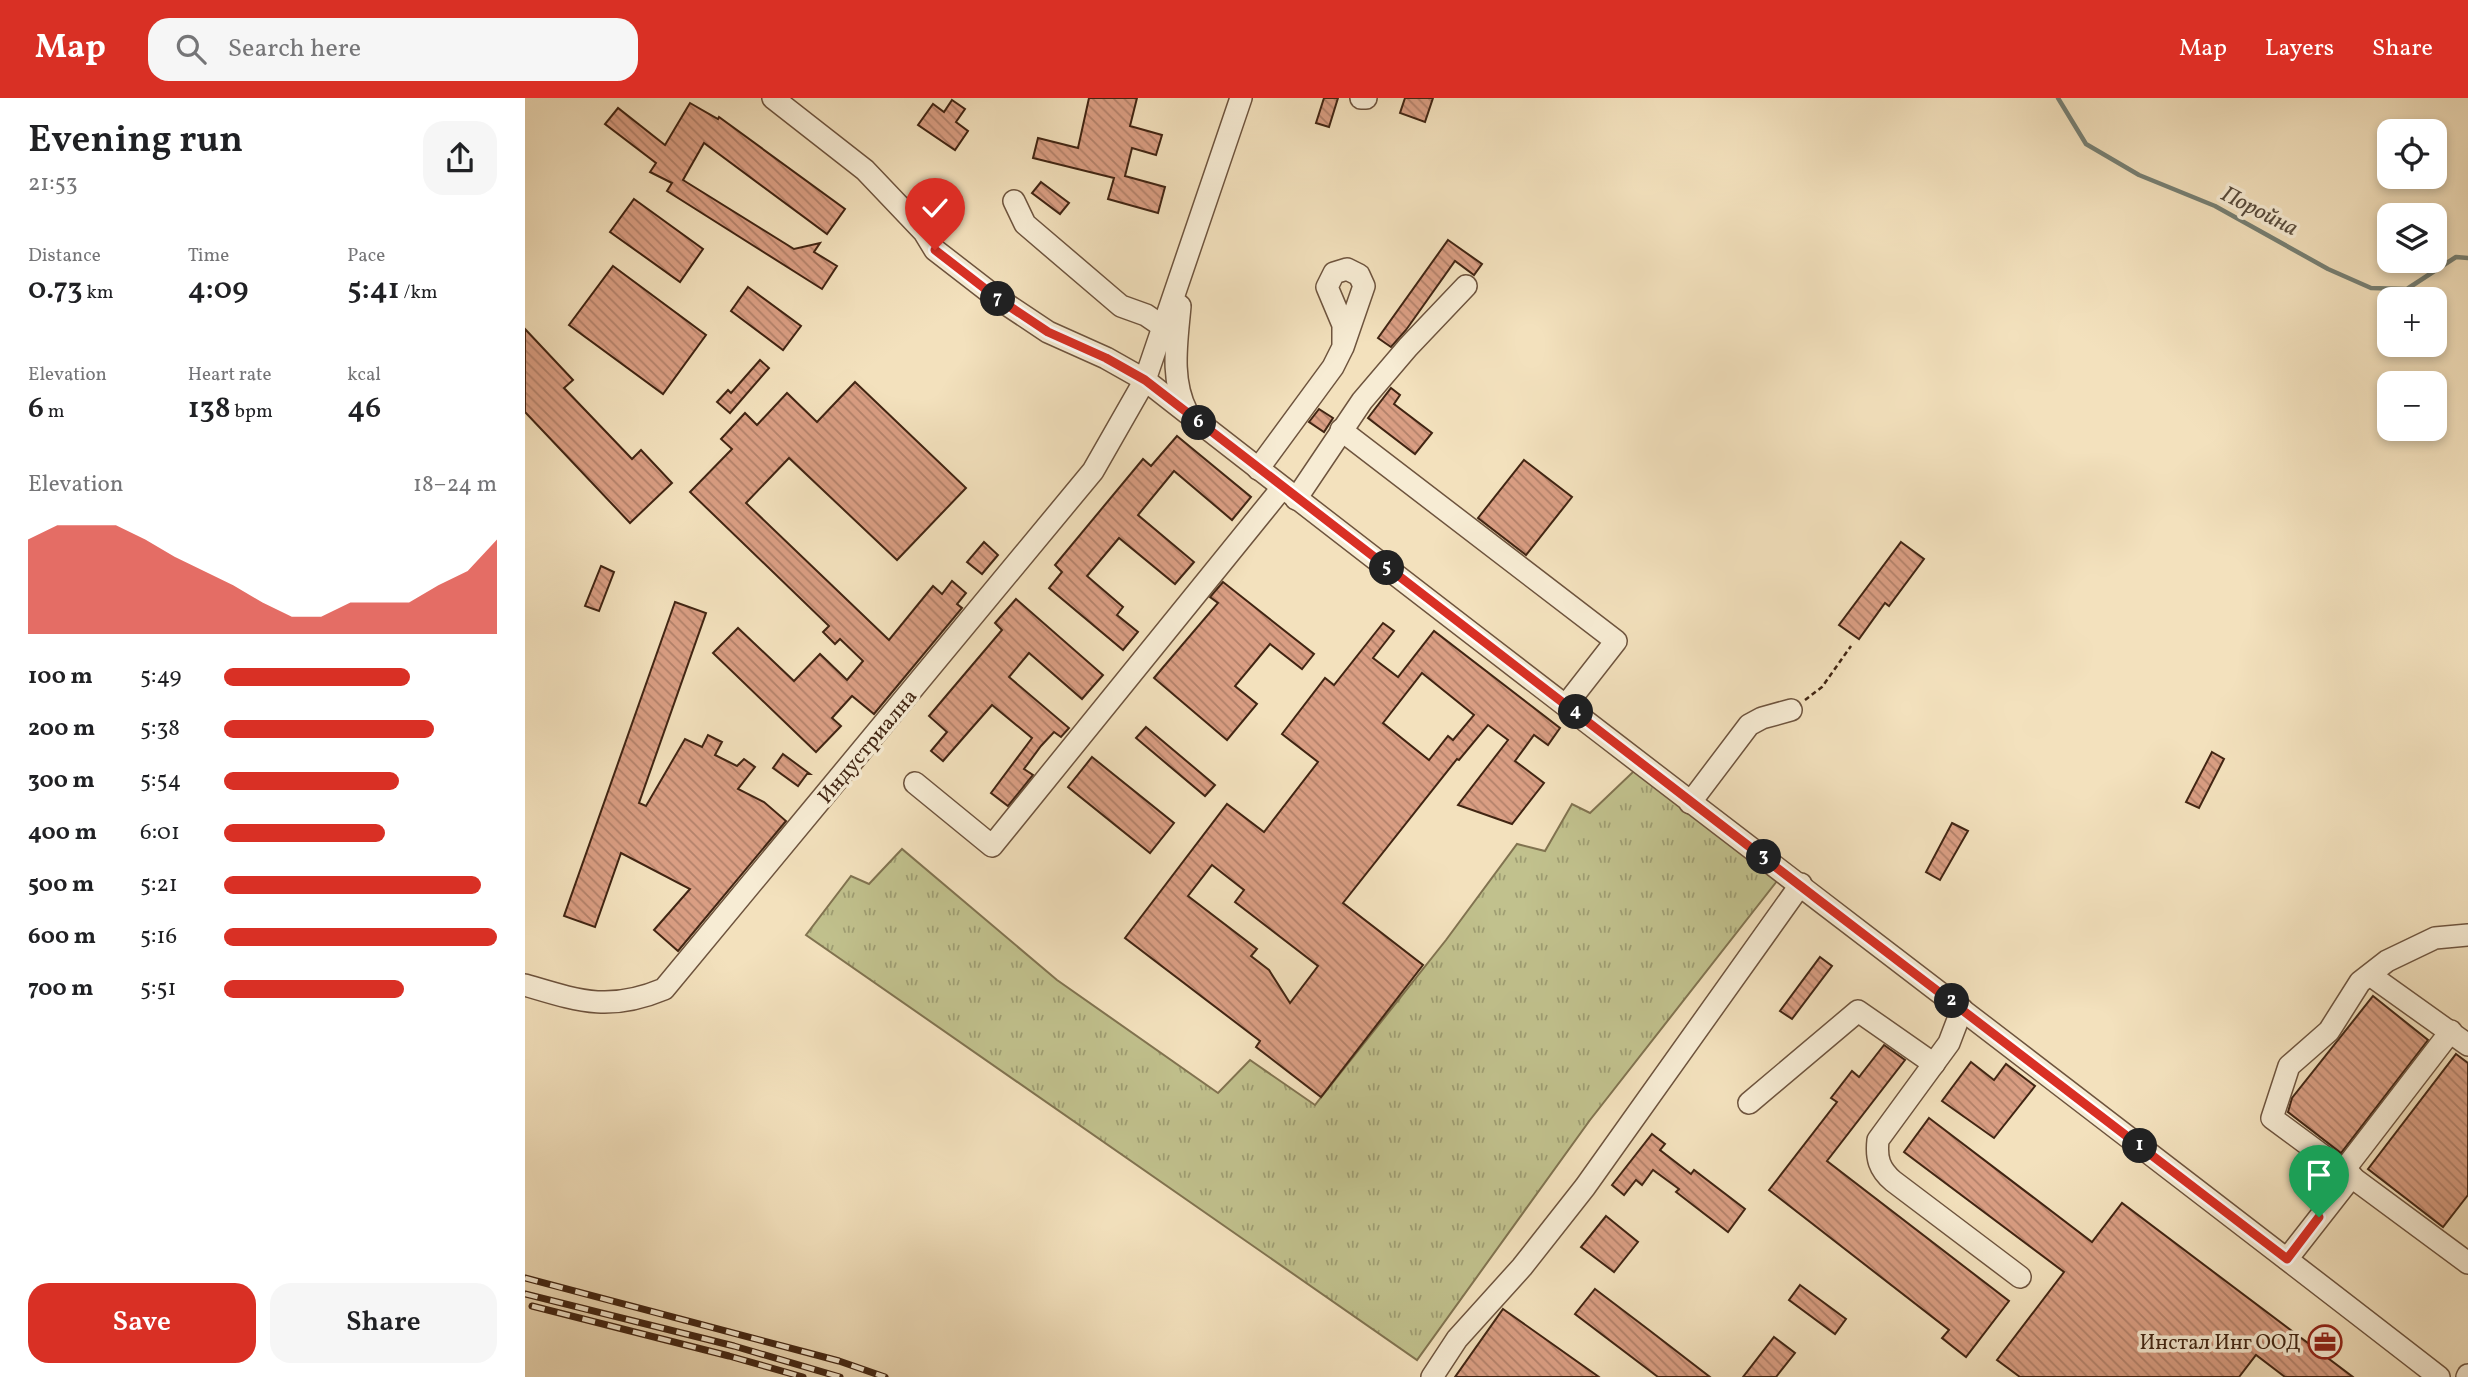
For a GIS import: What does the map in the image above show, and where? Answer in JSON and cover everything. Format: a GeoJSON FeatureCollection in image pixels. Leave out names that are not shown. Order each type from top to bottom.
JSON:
{"type":"FeatureCollection","features":[{"type":"Feature","properties":{"kind":"street"},"geometry":{"type":"LineString","coordinates":[[773,98],[865,170],[924,232],[935,250],[997,298],[1048,332],[1106,358],[1145,380],[1690,803],[1801,884],[2439,1377]]}},
{"type":"Feature","properties":{"kind":"street"},"geometry":{"type":"LineString","coordinates":[[1188,414],[1178,395],[1176,365],[1182,277],[1241,98]]}},
{"type":"Feature","properties":{"kind":"street"},"geometry":{"type":"LineString","coordinates":[[1014,201],[1024,224],[1121,306],[1146,315],[1165,328]]}},
{"type":"Feature","properties":{"kind":"street","name":"Индустриална"},"geometry":{"type":"LineString","coordinates":[[525,985],[578,1000],[612,1003],[641,999],[664,989],[1093,471],[1145,380],[1182,277]]}},
{"type":"Feature","properties":{"kind":"street"},"geometry":{"type":"LineString","coordinates":[[915,783],[992,846],[1289,493],[1362,401],[1408,347],[1466,286]]}},
{"type":"Feature","properties":{"kind":"street"},"geometry":{"type":"LineString","coordinates":[[1258,469],[1333,367],[1343,347]]}},
{"type":"Feature","properties":{"kind":"street"},"geometry":{"type":"LineString","coordinates":[[1341,430],[1616,641],[1566,705]]}},
{"type":"Feature","properties":{"kind":"street"},"geometry":{"type":"LineString","coordinates":[[1690,803],[1749,725],[1762,718],[1791,710]]}},
{"type":"Feature","properties":{"kind":"street"},"geometry":{"type":"LineString","coordinates":[[1432,1377],[1457,1339],[1521,1267],[1584,1187],[1801,884]]}},
{"type":"Feature","properties":{"kind":"street"},"geometry":{"type":"LineString","coordinates":[[2468,935],[2435,938],[2387,961],[2360,982],[2329,1031],[2290,1066],[2272,1118],[2468,1264]]}},
{"type":"Feature","properties":{"kind":"street"},"geometry":{"type":"LineString","coordinates":[[2370,975],[2468,1045]]}},
{"type":"Feature","properties":{"kind":"street"},"geometry":{"type":"LineString","coordinates":[[1962,1009],[1949,1043],[1884,1129],[1878,1140],[1878,1163],[1893,1181],[2020,1277]]}},
{"type":"Feature","properties":{"kind":"street"},"geometry":{"type":"LineString","coordinates":[[1749,1103],[1858,1012],[1934,1064]]}},
{"type":"Feature","properties":{"kind":"street"},"geometry":{"type":"LineString","coordinates":[[2287,1259],[2451,1031]]}},
{"type":"Feature","properties":{"kind":"path"},"geometry":{"type":"LineString","coordinates":[[1791,710],[1822,687],[1851,646]]}},
{"type":"Feature","properties":{"kind":"green space"},"geometry":{"type":"Polygon","coordinates":[[[1634,771],[1777,881],[1590,1120],[1417,1360],[806,935],[851,876],[869,884],[902,849],[1057,980],[1218,1093],[1250,1060],[1315,1105],[1446,940],[1517,844],[1545,851],[1572,804],[1590,813],[1634,771]]]}},
{"type":"Feature","properties":{"kind":"building"},"geometry":{"type":"Polygon","coordinates":[[[1089,98],[1137,98],[1130,126],[1162,135],[1156,155],[1132,148],[1125,176],[1165,187],[1158,213],[1108,199],[1114,178],[1033,158],[1038,138],[1078,148],[1089,98]]]}},
{"type":"Feature","properties":{"kind":"building"},"geometry":{"type":"Polygon","coordinates":[[[1324,98],[1338,98],[1329,127],[1316,123],[1324,98]]]}},
{"type":"Feature","properties":{"kind":"building"},"geometry":{"type":"Polygon","coordinates":[[[1405,98],[1433,98],[1425,122],[1400,113],[1405,98]]]}},
{"type":"Feature","properties":{"kind":"building"},"geometry":{"type":"Polygon","coordinates":[[[952,100],[965,109],[956,122],[968,131],[955,150],[918,125],[933,104],[944,112],[952,100]]]}},
{"type":"Feature","properties":{"kind":"building"},"geometry":{"type":"Polygon","coordinates":[[[690,103],[718,119],[719,117],[845,209],[827,234],[704,143],[683,180],[794,249],[820,243],[814,252],[837,266],[822,289],[667,191],[672,183],[650,172],[656,163],[605,124],[618,108],[665,145],[690,103]]]}},
{"type":"Feature","properties":{"kind":"building"},"geometry":{"type":"Polygon","coordinates":[[[1041,182],[1069,203],[1060,214],[1032,193],[1041,182]]]}},
{"type":"Feature","properties":{"kind":"building"},"geometry":{"type":"Polygon","coordinates":[[[634,199],[703,249],[680,282],[610,232],[634,199]]]}},
{"type":"Feature","properties":{"kind":"building"},"geometry":{"type":"Polygon","coordinates":[[[1448,240],[1482,264],[1474,275],[1455,261],[1391,347],[1378,338],[1448,240]]]}},
{"type":"Feature","properties":{"kind":"building"},"geometry":{"type":"Polygon","coordinates":[[[613,266],[706,335],[663,394],[569,325],[613,266]]]}},
{"type":"Feature","properties":{"kind":"building"},"geometry":{"type":"Polygon","coordinates":[[[748,287],[801,326],[783,350],[731,311],[748,287]]]}},
{"type":"Feature","properties":{"kind":"building"},"geometry":{"type":"Polygon","coordinates":[[[525,329],[573,380],[564,388],[632,459],[641,450],[672,483],[630,523],[525,412],[525,329]]]}},
{"type":"Feature","properties":{"kind":"building"},"geometry":{"type":"Polygon","coordinates":[[[760,360],[769,368],[730,413],[717,402],[728,390],[731,393],[760,360]]]}},
{"type":"Feature","properties":{"kind":"building"},"geometry":{"type":"Polygon","coordinates":[[[855,382],[966,488],[897,560],[789,458],[746,503],[889,640],[933,586],[942,594],[952,581],[966,593],[957,604],[962,608],[874,714],[852,696],[832,718],[841,726],[816,752],[713,653],[738,628],[794,681],[820,654],[847,680],[863,661],[840,639],[835,644],[823,632],[829,626],[690,492],[732,449],[721,439],[745,413],[757,425],[787,393],[817,422],[855,382]]]}},
{"type":"Feature","properties":{"kind":"building"},"geometry":{"type":"Polygon","coordinates":[[[1391,388],[1400,395],[1394,404],[1432,433],[1415,454],[1368,418],[1391,388]]]}},
{"type":"Feature","properties":{"kind":"building"},"geometry":{"type":"Polygon","coordinates":[[[1319,409],[1333,418],[1324,432],[1309,422],[1319,409]]]}},
{"type":"Feature","properties":{"kind":"building"},"geometry":{"type":"Polygon","coordinates":[[[1177,436],[1251,497],[1232,520],[1174,471],[1138,515],[1194,562],[1175,584],[1119,538],[1087,576],[1123,607],[1117,615],[1138,632],[1123,650],[1049,588],[1062,572],[1055,565],[1143,459],[1151,466],[1177,436]]]}},
{"type":"Feature","properties":{"kind":"building"},"geometry":{"type":"Polygon","coordinates":[[[1524,460],[1572,497],[1526,555],[1478,518],[1524,460]]]}},
{"type":"Feature","properties":{"kind":"building"},"geometry":{"type":"Polygon","coordinates":[[[984,542],[998,555],[982,574],[967,562],[984,542]]]}},
{"type":"Feature","properties":{"kind":"building"},"geometry":{"type":"Polygon","coordinates":[[[1901,542],[1924,559],[1889,606],[1885,603],[1859,639],[1839,625],[1901,542]]]}},
{"type":"Feature","properties":{"kind":"building"},"geometry":{"type":"Polygon","coordinates":[[[601,566],[614,572],[599,611],[585,606],[601,566]]]}},
{"type":"Feature","properties":{"kind":"building"},"geometry":{"type":"Polygon","coordinates":[[[1223,582],[1314,654],[1302,669],[1270,644],[1235,686],[1257,704],[1227,740],[1154,678],[1218,603],[1210,597],[1223,582]]]}},
{"type":"Feature","properties":{"kind":"building"},"geometry":{"type":"Polygon","coordinates":[[[1016,599],[1103,675],[1082,699],[1029,653],[1009,677],[1069,728],[1061,737],[1054,732],[1041,746],[1024,769],[1033,775],[1008,806],[991,793],[1032,738],[992,705],[943,761],[931,751],[947,732],[929,716],[1002,630],[995,623],[1016,599]]]}},
{"type":"Feature","properties":{"kind":"building"},"geometry":{"type":"Polygon","coordinates":[[[675,602],[706,613],[639,803],[646,806],[685,739],[702,747],[708,735],[722,742],[715,755],[737,766],[744,759],[755,767],[738,789],[764,802],[786,821],[678,951],[654,930],[690,889],[621,853],[595,927],[564,916],[675,602]]]}},
{"type":"Feature","properties":{"kind":"building"},"geometry":{"type":"Polygon","coordinates":[[[1383,623],[1394,631],[1373,658],[1398,677],[1434,631],[1560,728],[1548,745],[1534,735],[1515,761],[1544,783],[1512,824],[1458,805],[1508,740],[1488,725],[1459,760],[1457,759],[1343,903],[1423,965],[1321,1097],[1256,1047],[1260,1041],[1125,938],[1227,804],[1264,832],[1318,762],[1282,734],[1325,678],[1334,685],[1383,623]],[[1422,673],[1383,723],[1429,760],[1448,736],[1453,740],[1474,715],[1422,673]],[[1212,865],[1188,896],[1257,949],[1251,956],[1269,970],[1290,1003],[1318,966],[1235,902],[1244,890],[1212,865]]]}},
{"type":"Feature","properties":{"kind":"building"},"geometry":{"type":"Polygon","coordinates":[[[1146,727],[1215,785],[1205,796],[1136,738],[1146,727]]]}},
{"type":"Feature","properties":{"kind":"building"},"geometry":{"type":"Polygon","coordinates":[[[2212,752],[2224,759],[2199,808],[2186,802],[2212,752]]]}},
{"type":"Feature","properties":{"kind":"building"},"geometry":{"type":"Polygon","coordinates":[[[783,754],[810,774],[807,774],[798,786],[773,768],[783,754]]]}},
{"type":"Feature","properties":{"kind":"building"},"geometry":{"type":"Polygon","coordinates":[[[1092,757],[1174,823],[1150,853],[1068,787],[1092,757]]]}},
{"type":"Feature","properties":{"kind":"building"},"geometry":{"type":"Polygon","coordinates":[[[1952,823],[1968,831],[1940,880],[1926,872],[1952,823]]]}},
{"type":"Feature","properties":{"kind":"building"},"geometry":{"type":"Polygon","coordinates":[[[1820,957],[1832,966],[1792,1019],[1780,1011],[1820,957]]]}},
{"type":"Feature","properties":{"kind":"building"},"geometry":{"type":"Polygon","coordinates":[[[2373,996],[2428,1040],[2341,1153],[2288,1112],[2292,1098],[2373,996]]]}},
{"type":"Feature","properties":{"kind":"building"},"geometry":{"type":"Polygon","coordinates":[[[1884,1045],[1905,1060],[1827,1161],[2009,1301],[1966,1357],[1942,1338],[1949,1330],[1769,1190],[1837,1102],[1831,1098],[1852,1071],[1859,1077],[1884,1045]]]}},
{"type":"Feature","properties":{"kind":"building"},"geometry":{"type":"Polygon","coordinates":[[[2456,1054],[2468,1063],[2468,1195],[2443,1227],[2368,1169],[2456,1054]]]}},
{"type":"Feature","properties":{"kind":"building"},"geometry":{"type":"Polygon","coordinates":[[[1971,1062],[1994,1080],[2006,1064],[2035,1086],[1994,1138],[1942,1101],[1971,1062]]]}},
{"type":"Feature","properties":{"kind":"building"},"geometry":{"type":"Polygon","coordinates":[[[1929,1118],[2092,1242],[2122,1203],[2353,1377],[2285,1377],[2256,1355],[2239,1377],[2020,1377],[1997,1360],[2064,1272],[1904,1152],[1929,1118]]]}},
{"type":"Feature","properties":{"kind":"building"},"geometry":{"type":"Polygon","coordinates":[[[1652,1134],[1665,1144],[1660,1150],[1691,1174],[1694,1170],[1745,1209],[1728,1232],[1676,1192],[1679,1189],[1653,1170],[1642,1185],[1636,1180],[1624,1195],[1612,1185],[1652,1134]]]}},
{"type":"Feature","properties":{"kind":"building"},"geometry":{"type":"Polygon","coordinates":[[[1606,1216],[1638,1242],[1614,1272],[1581,1247],[1606,1216]]]}},
{"type":"Feature","properties":{"kind":"building"},"geometry":{"type":"Polygon","coordinates":[[[1800,1285],[1846,1319],[1835,1334],[1789,1300],[1800,1285]]]}},
{"type":"Feature","properties":{"kind":"building"},"geometry":{"type":"Polygon","coordinates":[[[1595,1289],[1710,1377],[1658,1377],[1575,1314],[1595,1289]]]}},
{"type":"Feature","properties":{"kind":"building"},"geometry":{"type":"Polygon","coordinates":[[[1503,1309],[1599,1377],[1455,1377],[1503,1309]]]}},
{"type":"Feature","properties":{"kind":"building"},"geometry":{"type":"Polygon","coordinates":[[[1774,1337],[1795,1353],[1776,1377],[1743,1377],[1774,1337]]]}},
{"type":"Feature","properties":{"kind":"waterway","name":"Поройна"},"geometry":{"type":"LineString","coordinates":[[2058,98],[2086,144],[2139,175],[2215,206],[2328,269],[2371,288],[2407,289],[2456,257],[2468,258]]}},
{"type":"Feature","properties":{"kind":"railway"},"geometry":{"type":"LineString","coordinates":[[525,1278],[839,1361],[885,1377]]}},
{"type":"Feature","properties":{"kind":"railway"},"geometry":{"type":"LineString","coordinates":[[525,1294],[734,1346],[840,1377]]}},
{"type":"Feature","properties":{"kind":"railway"},"geometry":{"type":"LineString","coordinates":[[532,1306],[803,1377]]}},
{"type":"Feature","properties":{"kind":"place","name":"Инстал Инг ООД"},"geometry":{"type":"Point","coordinates":[2325,1342]}},
{"type":"Feature","properties":{"kind":"route"},"geometry":{"type":"LineString","coordinates":[[935,250],[997,298],[1048,332],[1106,358],[1145,380],[1690,803],[1801,884],[2287,1259],[2319,1217]]}}]}
